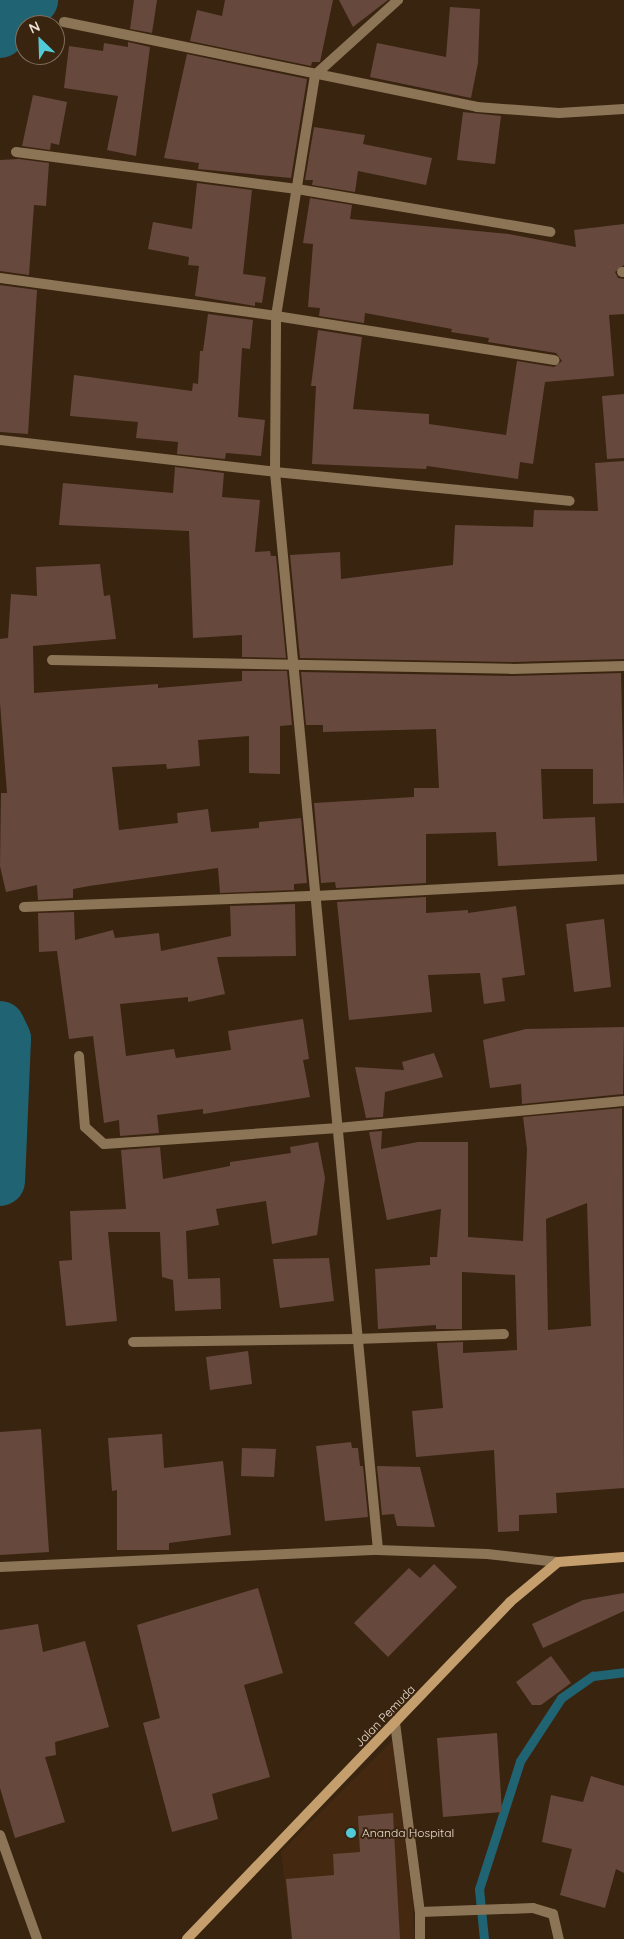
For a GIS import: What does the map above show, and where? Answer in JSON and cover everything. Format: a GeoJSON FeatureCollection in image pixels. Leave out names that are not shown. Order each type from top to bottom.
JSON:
{"type":"FeatureCollection","features":[{"type":"Feature","properties":{"kind":"main road"},"geometry":{"type":"LineString","coordinates":[[558,1562],[624,1557]]}},
{"type":"Feature","properties":{"kind":"main road","name":"Jalan Pemuda"},"geometry":{"type":"LineString","coordinates":[[187,1939],[510,1602],[558,1562]]}},
{"type":"Feature","properties":{"kind":"street"},"geometry":{"type":"LineString","coordinates":[[378,1550],[356,1340],[295,664],[275,472],[276,316],[315,75],[398,0]]}},
{"type":"Feature","properties":{"kind":"street"},"geometry":{"type":"LineString","coordinates":[[65,22],[477,107],[559,113],[624,109]]}},
{"type":"Feature","properties":{"kind":"street"},"geometry":{"type":"LineString","coordinates":[[16,152],[297,189],[550,232]]}},
{"type":"Feature","properties":{"kind":"street"},"geometry":{"type":"LineString","coordinates":[[0,278],[276,316],[555,360]]}},
{"type":"Feature","properties":{"kind":"street"},"geometry":{"type":"LineString","coordinates":[[0,440],[275,472],[570,501]]}},
{"type":"Feature","properties":{"kind":"street"},"geometry":{"type":"LineString","coordinates":[[52,660],[512,669],[624,666]]}},
{"type":"Feature","properties":{"kind":"street"},"geometry":{"type":"LineString","coordinates":[[24,906],[315,896],[624,879]]}},
{"type":"Feature","properties":{"kind":"street"},"geometry":{"type":"LineString","coordinates":[[79,1056],[85,1127],[104,1144],[338,1128],[624,1101]]}},
{"type":"Feature","properties":{"kind":"street"},"geometry":{"type":"LineString","coordinates":[[133,1342],[356,1340],[504,1334]]}},
{"type":"Feature","properties":{"kind":"street"},"geometry":{"type":"LineString","coordinates":[[0,1567],[378,1550],[487,1554],[558,1562]]}},
{"type":"Feature","properties":{"kind":"street"},"geometry":{"type":"LineString","coordinates":[[395,1723],[420,1912],[420,1939]]}},
{"type":"Feature","properties":{"kind":"street"},"geometry":{"type":"LineString","coordinates":[[0,1836],[37,1939]]}},
{"type":"Feature","properties":{"kind":"street"},"geometry":{"type":"LineString","coordinates":[[420,1912],[504,1906],[533,1908],[553,1914],[559,1939]]}},
{"type":"Feature","properties":{"kind":"shaded area","name":"Ananda Hospital"},"geometry":{"type":"Polygon","coordinates":[[[392,1741],[413,1904],[414,1939],[292,1939],[281,1852],[392,1741]]]}},
{"type":"Feature","properties":{"kind":"building"},"geometry":{"type":"Polygon","coordinates":[[[134,0],[157,0],[152,33],[130,29],[134,0]]]}},
{"type":"Feature","properties":{"kind":"building"},"geometry":{"type":"Polygon","coordinates":[[[225,0],[333,0],[320,62],[312,62],[311,66],[190,41],[197,10],[222,16],[225,0]]]}},
{"type":"Feature","properties":{"kind":"building"},"geometry":{"type":"Polygon","coordinates":[[[339,0],[388,0],[353,27],[339,0]]]}},
{"type":"Feature","properties":{"kind":"building"},"geometry":{"type":"Polygon","coordinates":[[[450,7],[480,9],[478,63],[471,98],[370,77],[377,43],[446,57],[450,7]]]}},
{"type":"Feature","properties":{"kind":"building"},"geometry":{"type":"Polygon","coordinates":[[[128,42],[150,47],[136,156],[107,150],[118,96],[64,88],[69,46],[103,51],[104,43],[128,47],[128,42]]]}},
{"type":"Feature","properties":{"kind":"building"},"geometry":{"type":"Polygon","coordinates":[[[187,54],[307,79],[291,178],[198,169],[199,163],[164,158],[187,54]]]}},
{"type":"Feature","properties":{"kind":"building"},"geometry":{"type":"Polygon","coordinates":[[[33,95],[67,102],[59,145],[51,143],[50,150],[22,146],[33,95]]]}},
{"type":"Feature","properties":{"kind":"building"},"geometry":{"type":"Polygon","coordinates":[[[463,112],[501,116],[495,164],[457,160],[463,112]]]}},
{"type":"Feature","properties":{"kind":"building"},"geometry":{"type":"Polygon","coordinates":[[[314,127],[365,135],[363,144],[432,158],[426,185],[358,171],[355,192],[312,185],[313,180],[305,180],[314,127]]]}},
{"type":"Feature","properties":{"kind":"building"},"geometry":{"type":"Polygon","coordinates":[[[19,159],[49,163],[46,206],[34,205],[29,275],[0,271],[0,160],[19,159]]]}},
{"type":"Feature","properties":{"kind":"building"},"geometry":{"type":"Polygon","coordinates":[[[197,183],[252,190],[243,274],[266,277],[262,303],[255,302],[255,306],[195,296],[199,266],[188,265],[189,257],[148,249],[153,222],[192,229],[197,183]]]}},
{"type":"Feature","properties":{"kind":"building"},"geometry":{"type":"Polygon","coordinates":[[[310,198],[352,205],[350,219],[509,234],[576,247],[574,230],[624,224],[624,265],[615,272],[618,278],[624,279],[624,314],[609,315],[614,376],[545,382],[533,464],[520,462],[518,479],[427,466],[426,469],[312,464],[316,386],[311,386],[318,330],[362,337],[353,409],[429,414],[429,424],[506,435],[517,361],[554,367],[562,361],[556,353],[488,342],[489,338],[451,332],[452,329],[365,313],[364,323],[319,316],[320,308],[308,307],[313,244],[303,243],[310,198]]]}},
{"type":"Feature","properties":{"kind":"building"},"geometry":{"type":"Polygon","coordinates":[[[0,285],[37,290],[28,434],[0,432],[0,285]]]}},
{"type":"Feature","properties":{"kind":"building"},"geometry":{"type":"Polygon","coordinates":[[[208,314],[253,320],[250,349],[242,348],[238,417],[265,420],[261,456],[226,453],[225,459],[177,454],[178,442],[136,438],[138,422],[70,416],[74,375],[192,391],[193,383],[198,384],[200,351],[203,351],[208,314]]]}},
{"type":"Feature","properties":{"kind":"building"},"geometry":{"type":"Polygon","coordinates":[[[624,394],[624,458],[607,459],[602,396],[624,394]]]}},
{"type":"Feature","properties":{"kind":"building"},"geometry":{"type":"Polygon","coordinates":[[[624,461],[624,659],[512,662],[300,658],[290,555],[340,552],[341,579],[453,565],[455,525],[533,527],[534,510],[598,511],[595,463],[624,461]]]}},
{"type":"Feature","properties":{"kind":"building"},"geometry":{"type":"Polygon","coordinates":[[[175,467],[224,473],[222,497],[260,500],[255,552],[270,551],[271,556],[276,556],[286,658],[242,657],[242,635],[193,638],[189,531],[59,525],[63,483],[173,493],[175,467]]]}},
{"type":"Feature","properties":{"kind":"building"},"geometry":{"type":"Polygon","coordinates":[[[100,564],[104,596],[110,595],[116,639],[33,646],[34,693],[158,684],[158,688],[242,681],[242,671],[287,671],[292,725],[280,726],[280,774],[249,773],[249,736],[198,740],[200,766],[167,769],[166,764],[112,767],[119,830],[178,823],[177,813],[208,809],[211,832],[259,828],[259,822],[301,818],[307,883],[294,884],[294,890],[220,893],[218,868],[73,889],[73,898],[38,900],[37,885],[6,892],[0,866],[1,793],[7,793],[0,703],[0,639],[8,638],[11,594],[37,596],[36,567],[100,564]]]}},
{"type":"Feature","properties":{"kind":"building"},"geometry":{"type":"Polygon","coordinates":[[[301,672],[512,676],[621,673],[624,803],[593,804],[593,769],[541,769],[543,819],[595,817],[597,861],[498,866],[496,832],[426,834],[426,883],[336,888],[335,882],[321,883],[314,803],[414,797],[414,788],[439,788],[436,729],[323,732],[323,725],[306,725],[301,672]]]}},
{"type":"Feature","properties":{"kind":"building"},"geometry":{"type":"Polygon","coordinates":[[[426,897],[426,913],[468,910],[468,913],[516,906],[525,975],[502,978],[505,1001],[484,1004],[480,973],[428,975],[432,1012],[349,1020],[337,902],[426,897]]]}},
{"type":"Feature","properties":{"kind":"building"},"geometry":{"type":"Polygon","coordinates":[[[295,904],[296,956],[217,957],[225,994],[188,1002],[188,997],[120,1004],[126,1056],[174,1049],[176,1058],[231,1050],[228,1031],[303,1019],[309,1059],[303,1060],[310,1097],[203,1114],[203,1109],[157,1115],[159,1133],[120,1136],[119,1120],[104,1123],[93,1036],[69,1039],[57,951],[39,952],[38,913],[74,912],[75,940],[113,930],[115,938],[159,933],[161,951],[231,936],[230,906],[295,904]]]}},
{"type":"Feature","properties":{"kind":"building"},"geometry":{"type":"Polygon","coordinates":[[[604,919],[611,987],[574,992],[566,924],[604,919]]]}},
{"type":"Feature","properties":{"kind":"building"},"geometry":{"type":"Polygon","coordinates":[[[624,1027],[623,1094],[522,1104],[521,1084],[490,1088],[483,1040],[526,1029],[624,1027]]]}},
{"type":"Feature","properties":{"kind":"building"},"geometry":{"type":"Polygon","coordinates":[[[434,1053],[443,1077],[385,1092],[383,1117],[366,1118],[355,1067],[404,1070],[402,1062],[434,1053]]]}},
{"type":"Feature","properties":{"kind":"building"},"geometry":{"type":"Polygon","coordinates":[[[622,1108],[624,1488],[556,1493],[557,1513],[519,1515],[519,1531],[498,1532],[494,1450],[416,1457],[412,1411],[443,1408],[437,1343],[463,1342],[463,1353],[517,1350],[515,1275],[462,1272],[462,1329],[436,1329],[436,1325],[378,1329],[375,1269],[430,1265],[430,1257],[437,1257],[441,1209],[387,1220],[369,1132],[382,1131],[381,1149],[418,1142],[468,1142],[468,1237],[523,1241],[527,1149],[523,1117],[622,1108]],[[587,1203],[546,1219],[548,1330],[591,1326],[587,1203]]]}},
{"type":"Feature","properties":{"kind":"building"},"geometry":{"type":"Polygon","coordinates":[[[318,1142],[325,1178],[317,1235],[272,1244],[266,1201],[216,1209],[219,1225],[186,1231],[188,1279],[220,1278],[221,1309],[175,1311],[173,1280],[162,1277],[160,1232],[108,1232],[117,1321],[66,1326],[59,1261],[72,1260],[70,1211],[126,1209],[121,1150],[160,1147],[163,1179],[230,1166],[230,1162],[291,1153],[290,1147],[318,1142]]]}},
{"type":"Feature","properties":{"kind":"building"},"geometry":{"type":"Polygon","coordinates":[[[329,1258],[334,1301],[280,1308],[273,1259],[329,1258]]]}},
{"type":"Feature","properties":{"kind":"building"},"geometry":{"type":"Polygon","coordinates":[[[248,1351],[252,1384],[210,1390],[206,1357],[248,1351]]]}},
{"type":"Feature","properties":{"kind":"building"},"geometry":{"type":"Polygon","coordinates":[[[41,1429],[49,1552],[0,1555],[0,1432],[41,1429]]]}},
{"type":"Feature","properties":{"kind":"building"},"geometry":{"type":"Polygon","coordinates":[[[162,1434],[164,1468],[223,1461],[231,1535],[169,1543],[169,1550],[117,1550],[117,1490],[112,1491],[108,1438],[162,1434]]]}},
{"type":"Feature","properties":{"kind":"building"},"geometry":{"type":"Polygon","coordinates":[[[351,1442],[352,1448],[358,1448],[360,1466],[363,1466],[368,1517],[325,1521],[316,1446],[351,1442]]]}},
{"type":"Feature","properties":{"kind":"building"},"geometry":{"type":"Polygon","coordinates":[[[242,1448],[276,1449],[274,1477],[241,1476],[242,1448]]]}},
{"type":"Feature","properties":{"kind":"building"},"geometry":{"type":"Polygon","coordinates":[[[377,1466],[420,1467],[435,1527],[397,1526],[394,1514],[382,1515],[377,1466]]]}},
{"type":"Feature","properties":{"kind":"building"},"geometry":{"type":"Polygon","coordinates":[[[434,1564],[457,1587],[388,1657],[354,1623],[409,1568],[420,1578],[434,1564]]]}},
{"type":"Feature","properties":{"kind":"building"},"geometry":{"type":"Polygon","coordinates":[[[258,1588],[283,1673],[244,1685],[270,1777],[212,1794],[218,1819],[172,1832],[143,1723],[160,1718],[137,1625],[258,1588]]]}},
{"type":"Feature","properties":{"kind":"building"},"geometry":{"type":"Polygon","coordinates":[[[624,1593],[624,1611],[543,1648],[532,1624],[583,1600],[624,1593]]]}},
{"type":"Feature","properties":{"kind":"building"},"geometry":{"type":"Polygon","coordinates":[[[38,1624],[43,1652],[85,1641],[109,1727],[55,1742],[56,1755],[45,1757],[65,1822],[15,1838],[0,1788],[0,1630],[38,1624]]]}},
{"type":"Feature","properties":{"kind":"building"},"geometry":{"type":"Polygon","coordinates":[[[551,1656],[571,1683],[541,1705],[532,1705],[516,1682],[551,1656]]]}},
{"type":"Feature","properties":{"kind":"building"},"geometry":{"type":"Polygon","coordinates":[[[497,1733],[502,1812],[443,1817],[437,1738],[497,1733]]]}},
{"type":"Feature","properties":{"kind":"building"},"geometry":{"type":"Polygon","coordinates":[[[591,1776],[624,1786],[624,1873],[616,1869],[605,1908],[560,1895],[572,1849],[542,1842],[551,1795],[583,1802],[591,1776]]]}},
{"type":"Feature","properties":{"kind":"building"},"geometry":{"type":"Polygon","coordinates":[[[393,1813],[400,1939],[292,1939],[286,1879],[334,1875],[333,1854],[360,1852],[358,1816],[393,1813]]]}},
{"type":"Feature","properties":{"kind":"waterway"},"geometry":{"type":"LineString","coordinates":[[0,33],[33,0]]}},
{"type":"Feature","properties":{"kind":"waterway"},"geometry":{"type":"LineString","coordinates":[[0,1026],[6,1039],[0,1181]]}},
{"type":"Feature","properties":{"kind":"waterway"},"geometry":{"type":"LineString","coordinates":[[484,1939],[479,1889],[520,1761],[561,1698],[593,1676],[624,1672]]}},
{"type":"Feature","properties":{"kind":"place","name":"Ananda Hospital"},"geometry":{"type":"Point","coordinates":[351,1833]}}]}
